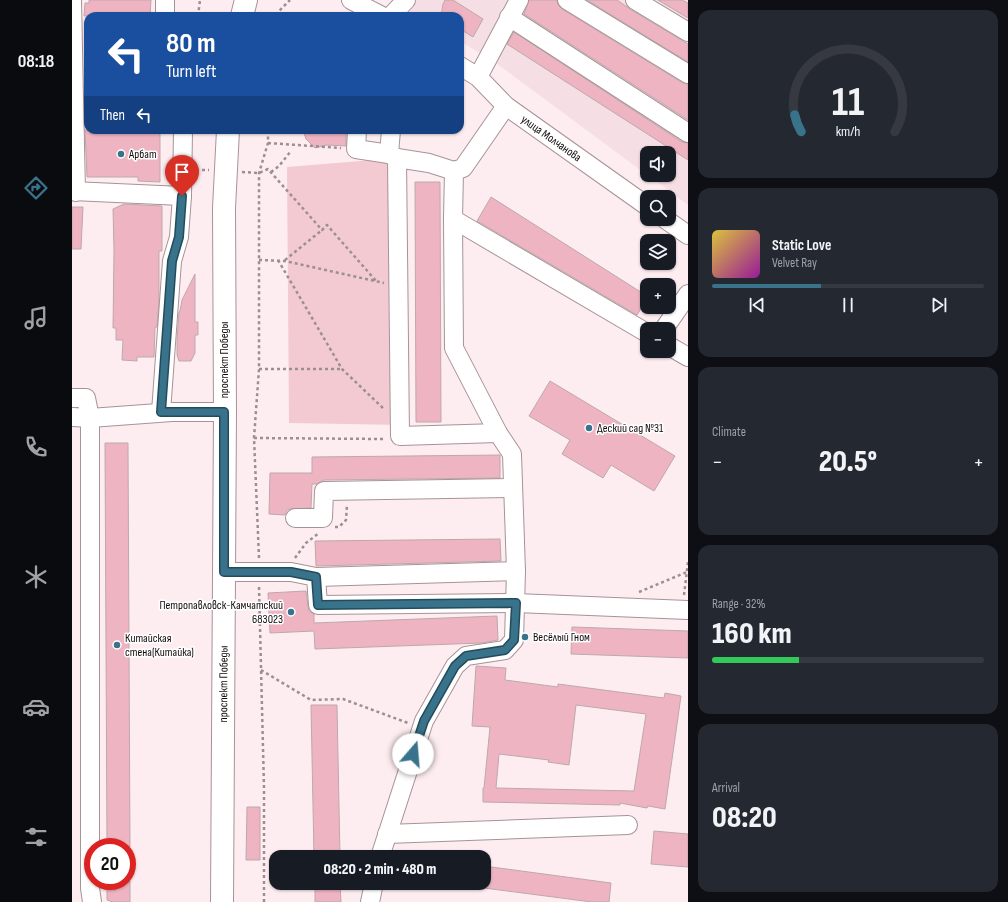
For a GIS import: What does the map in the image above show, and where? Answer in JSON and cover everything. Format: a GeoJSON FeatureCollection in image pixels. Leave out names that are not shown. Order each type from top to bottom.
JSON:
{"type":"FeatureCollection","features":[{"type":"Feature","properties":{"kind":"main road"},"geometry":{"type":"LineString","coordinates":[[243,12],[246,0]]}},
{"type":"Feature","properties":{"kind":"main road","name":"проспект Победы"},"geometry":{"type":"LineString","coordinates":[[222,902],[224,208],[228,134]]}},
{"type":"Feature","properties":{"kind":"street"},"geometry":{"type":"LineString","coordinates":[[72,0],[74,191],[182,196]]}},
{"type":"Feature","properties":{"kind":"street"},"geometry":{"type":"LineString","coordinates":[[165,0],[165,12]]}},
{"type":"Feature","properties":{"kind":"street"},"geometry":{"type":"LineString","coordinates":[[351,0],[374,12]]}},
{"type":"Feature","properties":{"kind":"street"},"geometry":{"type":"LineString","coordinates":[[394,12],[405,0]]}},
{"type":"Feature","properties":{"kind":"street"},"geometry":{"type":"LineString","coordinates":[[478,77],[518,0]]}},
{"type":"Feature","properties":{"kind":"street"},"geometry":{"type":"LineString","coordinates":[[567,0],[688,74]]}},
{"type":"Feature","properties":{"kind":"street"},"geometry":{"type":"LineString","coordinates":[[634,0],[688,32]]}},
{"type":"Feature","properties":{"kind":"street"},"geometry":{"type":"LineString","coordinates":[[509,17],[688,133]]}},
{"type":"Feature","properties":{"kind":"street","name":"улица Молчанова"},"geometry":{"type":"LineString","coordinates":[[464,68],[478,77],[506,106],[640,201]]}},
{"type":"Feature","properties":{"kind":"street"},"geometry":{"type":"LineString","coordinates":[[357,134],[356,150],[429,163],[454,171],[463,168],[506,106]]}},
{"type":"Feature","properties":{"kind":"street"},"geometry":{"type":"LineString","coordinates":[[161,412],[172,261],[179,237],[182,196],[183,134]]}},
{"type":"Feature","properties":{"kind":"street"},"geometry":{"type":"LineString","coordinates":[[391,134],[399,285],[400,436],[498,433]]}},
{"type":"Feature","properties":{"kind":"street"},"geometry":{"type":"LineString","coordinates":[[382,850],[424,721],[455,666],[466,656],[505,650],[514,640],[516,571],[512,454],[498,433],[454,348],[454,171]]}},
{"type":"Feature","properties":{"kind":"street"},"geometry":{"type":"LineString","coordinates":[[453,219],[640,329]]}},
{"type":"Feature","properties":{"kind":"street"},"geometry":{"type":"LineString","coordinates":[[676,226],[688,235]]}},
{"type":"Feature","properties":{"kind":"street"},"geometry":{"type":"LineString","coordinates":[[669,322],[688,294]]}},
{"type":"Feature","properties":{"kind":"street"},"geometry":{"type":"LineString","coordinates":[[676,350],[688,357]]}},
{"type":"Feature","properties":{"kind":"street"},"geometry":{"type":"LineString","coordinates":[[72,398],[86,398],[90,418],[90,888],[92,902]]}},
{"type":"Feature","properties":{"kind":"street"},"geometry":{"type":"LineString","coordinates":[[72,417],[90,418],[161,412],[224,412]]}},
{"type":"Feature","properties":{"kind":"street"},"geometry":{"type":"LineString","coordinates":[[295,518],[323,518],[324,490],[513,488]]}},
{"type":"Feature","properties":{"kind":"street"},"geometry":{"type":"LineString","coordinates":[[224,572],[291,572],[316,577],[516,571]]}},
{"type":"Feature","properties":{"kind":"street"},"geometry":{"type":"LineString","coordinates":[[316,577],[318,605],[516,603],[685,610]]}},
{"type":"Feature","properties":{"kind":"street"},"geometry":{"type":"LineString","coordinates":[[387,834],[628,825]]}},
{"type":"Feature","properties":{"kind":"street"},"geometry":{"type":"LineString","coordinates":[[370,902],[373,890]]}},
{"type":"Feature","properties":{"kind":"path"},"geometry":{"type":"LineString","coordinates":[[198,12],[200,0]]}},
{"type":"Feature","properties":{"kind":"path"},"geometry":{"type":"LineString","coordinates":[[279,12],[290,0]]}},
{"type":"Feature","properties":{"kind":"path"},"geometry":{"type":"LineString","coordinates":[[264,902],[259,572],[254,438],[259,369],[259,173],[268,143],[268,134]]}},
{"type":"Feature","properties":{"kind":"path"},"geometry":{"type":"LineString","coordinates":[[268,143],[356,150]]}},
{"type":"Feature","properties":{"kind":"path"},"geometry":{"type":"LineString","coordinates":[[271,172],[278,167],[292,151]]}},
{"type":"Feature","properties":{"kind":"path"},"geometry":{"type":"LineString","coordinates":[[259,173],[268,169],[322,230]]}},
{"type":"Feature","properties":{"kind":"path"},"geometry":{"type":"LineString","coordinates":[[285,261],[327,225],[377,282]]}},
{"type":"Feature","properties":{"kind":"path"},"geometry":{"type":"LineString","coordinates":[[259,260],[285,261],[377,282],[399,285]]}},
{"type":"Feature","properties":{"kind":"path"},"geometry":{"type":"LineString","coordinates":[[278,260],[342,369],[401,425]]}},
{"type":"Feature","properties":{"kind":"path"},"geometry":{"type":"LineString","coordinates":[[259,369],[342,369]]}},
{"type":"Feature","properties":{"kind":"path"},"geometry":{"type":"LineString","coordinates":[[254,438],[383,439]]}},
{"type":"Feature","properties":{"kind":"path"},"geometry":{"type":"LineString","coordinates":[[685,610],[688,562]]}},
{"type":"Feature","properties":{"kind":"path"},"geometry":{"type":"LineString","coordinates":[[636,594],[687,572]]}},
{"type":"Feature","properties":{"kind":"path"},"geometry":{"type":"LineString","coordinates":[[261,670],[310,700],[343,698],[422,728]]}},
{"type":"Feature","properties":{"kind":"shaded area"},"geometry":{"type":"Polygon","coordinates":[[[391,0],[688,0],[688,205],[676,196],[676,190],[668,190],[657,182],[676,182],[676,146],[640,146],[640,170],[493,61],[464,43],[464,12],[411,12],[391,0]]]}},
{"type":"Feature","properties":{"kind":"shaded area"},"geometry":{"type":"Polygon","coordinates":[[[397,158],[401,425],[289,423],[287,167],[397,158]]]}},
{"type":"Feature","properties":{"kind":"building"},"geometry":{"type":"Polygon","coordinates":[[[89,0],[151,0],[150,12],[84,12],[85,3],[89,3],[89,0]]]}},
{"type":"Feature","properties":{"kind":"building"},"geometry":{"type":"Polygon","coordinates":[[[445,0],[453,0],[483,19],[473,37],[464,31],[464,12],[442,12],[445,0]]]}},
{"type":"Feature","properties":{"kind":"building"},"geometry":{"type":"Polygon","coordinates":[[[529,0],[557,0],[558,5],[562,9],[683,83],[688,84],[688,120],[524,14],[529,0]]]}},
{"type":"Feature","properties":{"kind":"building"},"geometry":{"type":"Polygon","coordinates":[[[587,0],[617,0],[688,44],[688,62],[587,0]]]}},
{"type":"Feature","properties":{"kind":"building"},"geometry":{"type":"Polygon","coordinates":[[[658,0],[682,0],[688,3],[688,18],[658,0]]]}},
{"type":"Feature","properties":{"kind":"building"},"geometry":{"type":"Polygon","coordinates":[[[514,32],[682,142],[688,143],[688,160],[676,152],[676,146],[666,146],[507,44],[514,32]]]}},
{"type":"Feature","properties":{"kind":"building","name":"Арбат"},"geometry":{"type":"Polygon","coordinates":[[[85,134],[160,134],[160,182],[138,181],[138,177],[87,177],[85,134]]]}},
{"type":"Feature","properties":{"kind":"building"},"geometry":{"type":"Polygon","coordinates":[[[304,134],[346,134],[346,146],[327,145],[315,148],[306,139],[304,134]]]}},
{"type":"Feature","properties":{"kind":"building"},"geometry":{"type":"Polygon","coordinates":[[[415,182],[440,182],[441,422],[416,422],[415,182]]]}},
{"type":"Feature","properties":{"kind":"building"},"geometry":{"type":"Polygon","coordinates":[[[491,197],[640,292],[640,310],[637,315],[477,221],[491,197]]]}},
{"type":"Feature","properties":{"kind":"building"},"geometry":{"type":"Polygon","coordinates":[[[124,204],[162,206],[162,251],[159,251],[159,301],[157,327],[155,327],[154,357],[137,357],[137,361],[122,360],[123,340],[116,340],[116,328],[113,328],[113,209],[124,204]]]}},
{"type":"Feature","properties":{"kind":"building"},"geometry":{"type":"Polygon","coordinates":[[[72,207],[83,207],[81,249],[72,249],[72,207]]]}},
{"type":"Feature","properties":{"kind":"building"},"geometry":{"type":"Polygon","coordinates":[[[195,274],[195,322],[198,322],[198,335],[195,335],[195,353],[191,361],[179,361],[177,355],[177,340],[179,312],[182,300],[195,274]]]}},
{"type":"Feature","properties":{"kind":"building","name":"Деский сад №31"},"geometry":{"type":"Polygon","coordinates":[[[550,381],[675,456],[654,491],[611,465],[603,478],[562,454],[570,440],[529,416],[550,381]]]}},
{"type":"Feature","properties":{"kind":"building","name":"Китайская стена(Китайка)"},"geometry":{"type":"Polygon","coordinates":[[[105,443],[128,443],[130,838],[107,838],[105,443]]]}},
{"type":"Feature","properties":{"kind":"building"},"geometry":{"type":"Polygon","coordinates":[[[500,455],[500,478],[324,480],[317,484],[312,484],[311,508],[290,509],[287,510],[285,515],[269,514],[270,473],[312,473],[312,457],[500,455]]]}},
{"type":"Feature","properties":{"kind":"building"},"geometry":{"type":"Polygon","coordinates":[[[500,539],[501,561],[316,566],[315,541],[500,539]]]}},
{"type":"Feature","properties":{"kind":"building"},"geometry":{"type":"Polygon","coordinates":[[[306,591],[309,611],[314,614],[314,623],[497,616],[498,640],[482,643],[315,649],[314,631],[270,633],[268,593],[306,591]]]}},
{"type":"Feature","properties":{"kind":"building"},"geometry":{"type":"Polygon","coordinates":[[[572,627],[688,631],[688,658],[571,654],[572,627]]]}},
{"type":"Feature","properties":{"kind":"building"},"geometry":{"type":"Polygon","coordinates":[[[476,666],[506,668],[505,680],[558,687],[558,684],[664,698],[665,693],[681,696],[665,809],[648,806],[647,808],[620,803],[620,805],[483,802],[483,788],[490,727],[472,726],[476,666]],[[576,705],[569,765],[548,762],[549,760],[499,754],[496,788],[634,791],[646,714],[576,705]]]}},
{"type":"Feature","properties":{"kind":"building"},"geometry":{"type":"Polygon","coordinates":[[[311,705],[337,705],[340,850],[314,850],[311,705]]]}},
{"type":"Feature","properties":{"kind":"building"},"geometry":{"type":"Polygon","coordinates":[[[247,807],[260,807],[260,860],[246,860],[247,807]]]}},
{"type":"Feature","properties":{"kind":"building"},"geometry":{"type":"Polygon","coordinates":[[[654,831],[688,834],[688,867],[651,864],[654,831]]]}},
{"type":"Feature","properties":{"kind":"building"},"geometry":{"type":"Polygon","coordinates":[[[491,867],[611,883],[609,902],[592,902],[491,889],[491,867]]]}},
{"type":"Feature","properties":{"kind":"building"},"geometry":{"type":"Polygon","coordinates":[[[107,890],[130,890],[130,902],[113,902],[107,900],[107,890]]]}},
{"type":"Feature","properties":{"kind":"building"},"geometry":{"type":"Polygon","coordinates":[[[315,890],[340,890],[341,902],[315,902],[315,890]]]}},
{"type":"Feature","properties":{"kind":"place","name":"Арбат"},"geometry":{"type":"Point","coordinates":[121,154]}},
{"type":"Feature","properties":{"kind":"place","name":"Деский сад №31"},"geometry":{"type":"Point","coordinates":[589,428]}},
{"type":"Feature","properties":{"kind":"place","name":"Петропавловск-Камчатский 683023"},"geometry":{"type":"Point","coordinates":[291,612]}},
{"type":"Feature","properties":{"kind":"place","name":"Весёлый Гном"},"geometry":{"type":"Point","coordinates":[525,637]}},
{"type":"Feature","properties":{"kind":"place","name":"Китайская стена(Китайка)"},"geometry":{"type":"Point","coordinates":[117,645]}},
{"type":"Feature","properties":{"kind":"route"},"geometry":{"type":"LineString","coordinates":[[182,196],[179,237],[172,261],[161,412],[224,412],[224,572],[291,572],[316,577],[318,605],[516,603],[514,640],[505,650],[466,656],[455,666],[424,721],[413,754]]}}]}
